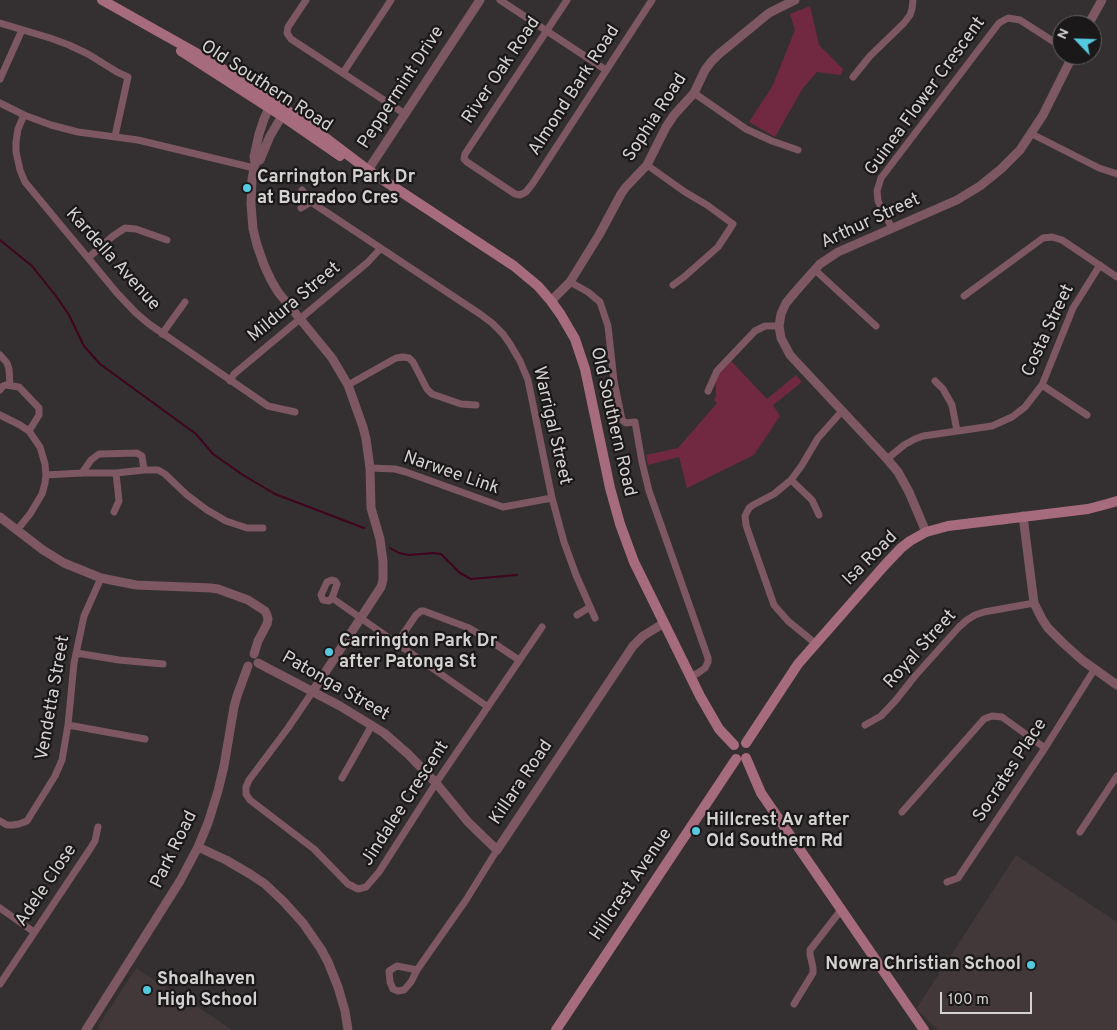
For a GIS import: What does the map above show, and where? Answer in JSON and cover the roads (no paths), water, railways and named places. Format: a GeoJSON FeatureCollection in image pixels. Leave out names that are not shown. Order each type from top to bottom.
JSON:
{"type":"FeatureCollection","features":[{"type":"Feature","properties":{"kind":"main road","name":"Old Southern Road"},"geometry":{"type":"LineString","coordinates":[[102,0],[207,59],[273,106],[319,132],[368,170],[514,266],[538,286],[551,301],[571,332],[580,352],[589,383],[610,488],[620,524],[634,562],[690,677],[719,729],[734,745]]}},
{"type":"Feature","properties":{"kind":"main road","name":"Old Southern Road"},"geometry":{"type":"LineString","coordinates":[[273,106],[282,116],[350,163],[368,170]]}},
{"type":"Feature","properties":{"kind":"main road","name":"Isa Road"},"geometry":{"type":"LineString","coordinates":[[746,743],[788,678],[815,643],[884,566],[910,541],[926,532],[948,526],[1088,509],[1117,501]]}},
{"type":"Feature","properties":{"kind":"main road"},"geometry":{"type":"LineString","coordinates":[[741,758],[748,756],[750,750],[746,743],[740,742],[734,745],[732,752],[741,758],[761,793],[924,1030]]}},
{"type":"Feature","properties":{"kind":"main road","name":"Hillcrest Avenue"},"geometry":{"type":"LineString","coordinates":[[556,1030],[741,758]]}},
{"type":"Feature","properties":{"kind":"street"},"geometry":{"type":"LineString","coordinates":[[306,0],[288,27],[288,36],[405,114]]}},
{"type":"Feature","properties":{"kind":"street"},"geometry":{"type":"LineString","coordinates":[[343,73],[391,0]]}},
{"type":"Feature","properties":{"kind":"street","name":"Peppermint Drive"},"geometry":{"type":"LineString","coordinates":[[368,170],[480,0]]}},
{"type":"Feature","properties":{"kind":"street"},"geometry":{"type":"LineString","coordinates":[[500,0],[606,70]]}},
{"type":"Feature","properties":{"kind":"street","name":"River Oak Road"},"geometry":{"type":"LineString","coordinates":[[520,195],[515,194],[467,162],[464,159],[465,154],[568,0]]}},
{"type":"Feature","properties":{"kind":"street","name":"Almond Bark Road"},"geometry":{"type":"LineString","coordinates":[[520,195],[526,192],[533,183],[652,0]]}},
{"type":"Feature","properties":{"kind":"street","name":"Sophia Road"},"geometry":{"type":"LineString","coordinates":[[551,301],[570,282],[626,186],[647,165],[666,127],[694,93],[705,70],[719,54],[769,13],[795,0]]}},
{"type":"Feature","properties":{"kind":"street"},"geometry":{"type":"LineString","coordinates":[[853,77],[870,56],[904,23],[910,15],[913,0]]}},
{"type":"Feature","properties":{"kind":"street"},"geometry":{"type":"LineString","coordinates":[[1094,15],[1102,0]]}},
{"type":"Feature","properties":{"kind":"street","name":"Guinea Flower Crescent"},"geometry":{"type":"LineString","coordinates":[[892,228],[878,201],[877,191],[881,178],[998,23],[1008,18],[1020,20],[1052,41]]}},
{"type":"Feature","properties":{"kind":"street"},"geometry":{"type":"LineString","coordinates":[[0,23],[50,38],[88,54],[117,72],[128,76],[115,136]]}},
{"type":"Feature","properties":{"kind":"street"},"geometry":{"type":"LineString","coordinates":[[0,79],[22,30]]}},
{"type":"Feature","properties":{"kind":"street","name":"Arthur Street"},"geometry":{"type":"LineString","coordinates":[[779,326],[781,314],[786,303],[820,264],[838,252],[957,200],[980,186],[1001,169],[1020,150],[1032,134],[1068,65]]}},
{"type":"Feature","properties":{"kind":"street"},"geometry":{"type":"LineString","coordinates":[[694,93],[746,129],[772,142],[798,150]]}},
{"type":"Feature","properties":{"kind":"street"},"geometry":{"type":"LineString","coordinates":[[0,103],[24,115],[78,132],[115,136],[255,165]]}},
{"type":"Feature","properties":{"kind":"street"},"geometry":{"type":"LineString","coordinates":[[273,106],[262,123],[254,158],[255,165],[251,191],[253,229],[264,265],[278,292],[332,358],[348,385],[366,439],[370,468],[370,500],[382,550],[384,567],[381,587],[313,691]]}},
{"type":"Feature","properties":{"kind":"street","name":"Kardella Avenue"},"geometry":{"type":"LineString","coordinates":[[24,115],[18,129],[16,152],[25,182],[129,307],[162,334],[268,406],[295,412]]}},
{"type":"Feature","properties":{"kind":"street"},"geometry":{"type":"LineString","coordinates":[[255,165],[260,160],[270,136],[282,116]]}},
{"type":"Feature","properties":{"kind":"street"},"geometry":{"type":"LineString","coordinates":[[1032,134],[1099,168],[1117,174]]}},
{"type":"Feature","properties":{"kind":"street"},"geometry":{"type":"LineString","coordinates":[[647,165],[733,224],[718,247],[673,285]]}},
{"type":"Feature","properties":{"kind":"street","name":"Warrigal Street"},"geometry":{"type":"LineString","coordinates":[[302,190],[311,202],[480,314],[492,323],[510,344],[528,380],[552,498],[571,564],[595,618]]}},
{"type":"Feature","properties":{"kind":"street"},"geometry":{"type":"LineString","coordinates":[[301,208],[311,202]]}},
{"type":"Feature","properties":{"kind":"street"},"geometry":{"type":"LineString","coordinates":[[88,258],[125,228],[136,229],[167,240]]}},
{"type":"Feature","properties":{"kind":"street"},"geometry":{"type":"LineString","coordinates":[[964,296],[1043,238],[1052,237],[1062,240],[1117,276]]}},
{"type":"Feature","properties":{"kind":"street","name":"Mildura Street"},"geometry":{"type":"LineString","coordinates":[[230,381],[234,374],[373,258],[380,249]]}},
{"type":"Feature","properties":{"kind":"street","name":"Costa Street"},"geometry":{"type":"LineString","coordinates":[[887,459],[904,445],[915,439],[923,436],[985,428],[1006,421],[1025,407],[1042,385],[1070,314],[1100,265]]}},
{"type":"Feature","properties":{"kind":"street"},"geometry":{"type":"LineString","coordinates":[[815,270],[876,326]]}},
{"type":"Feature","properties":{"kind":"street","name":"Old Southern Road"},"geometry":{"type":"LineString","coordinates":[[570,282],[588,292],[600,302],[608,326],[614,380],[622,420],[626,423],[635,422],[649,491],[708,658],[705,668],[690,677]]}},
{"type":"Feature","properties":{"kind":"street"},"geometry":{"type":"LineString","coordinates":[[162,334],[185,302]]}},
{"type":"Feature","properties":{"kind":"street"},"geometry":{"type":"LineString","coordinates":[[708,392],[717,372],[755,331],[765,326],[779,326],[781,338],[790,355],[898,472],[904,481],[926,532]]}},
{"type":"Feature","properties":{"kind":"street"},"geometry":{"type":"LineString","coordinates":[[0,355],[7,363],[9,369],[10,385]]}},
{"type":"Feature","properties":{"kind":"street"},"geometry":{"type":"LineString","coordinates":[[348,385],[403,356],[409,358],[432,394],[461,404],[476,405]]}},
{"type":"Feature","properties":{"kind":"street"},"geometry":{"type":"LineString","coordinates":[[935,381],[943,389],[952,405],[957,431]]}},
{"type":"Feature","properties":{"kind":"street"},"geometry":{"type":"LineString","coordinates":[[1042,385],[1087,415]]}},
{"type":"Feature","properties":{"kind":"street"},"geometry":{"type":"LineString","coordinates":[[0,390],[3,386],[19,387],[23,389],[39,408],[39,415],[29,431]]}},
{"type":"Feature","properties":{"kind":"street"},"geometry":{"type":"LineString","coordinates":[[815,643],[788,621],[774,605],[748,534],[745,516],[749,508],[779,490],[791,480],[818,438],[842,411]]}},
{"type":"Feature","properties":{"kind":"street"},"geometry":{"type":"LineString","coordinates":[[0,415],[29,431],[40,447],[45,464],[46,475],[42,494],[30,514],[17,530]]}},
{"type":"Feature","properties":{"kind":"street"},"geometry":{"type":"LineString","coordinates":[[82,473],[91,460],[99,454],[137,453],[142,456],[144,470]]}},
{"type":"Feature","properties":{"kind":"street","name":"Narwee Link"},"geometry":{"type":"LineString","coordinates":[[370,468],[384,468],[406,472],[502,507],[552,498]]}},
{"type":"Feature","properties":{"kind":"street"},"geometry":{"type":"LineString","coordinates":[[46,475],[158,470],[165,474],[187,496],[226,521],[246,528],[263,528]]}},
{"type":"Feature","properties":{"kind":"street"},"geometry":{"type":"LineString","coordinates":[[114,512],[119,501],[116,473]]}},
{"type":"Feature","properties":{"kind":"street"},"geometry":{"type":"LineString","coordinates":[[791,480],[812,500],[819,515]]}},
{"type":"Feature","properties":{"kind":"street"},"geometry":{"type":"LineString","coordinates":[[1023,516],[1034,603],[1042,619],[1063,643],[1094,670],[1117,686]]}},
{"type":"Feature","properties":{"kind":"street"},"geometry":{"type":"LineString","coordinates":[[0,517],[42,550],[64,563],[101,578],[136,585],[218,589],[248,600],[267,615],[267,624],[254,654]]}},
{"type":"Feature","properties":{"kind":"street","name":"Vendetta Street"},"geometry":{"type":"LineString","coordinates":[[0,821],[13,825],[27,820],[55,776],[62,760],[68,725],[74,662],[84,616],[101,578]]}},
{"type":"Feature","properties":{"kind":"street"},"geometry":{"type":"LineString","coordinates":[[332,598],[488,707]]}},
{"type":"Feature","properties":{"kind":"street","name":"Royal Street"},"geometry":{"type":"LineString","coordinates":[[865,725],[881,716],[914,676],[967,620],[984,612],[1034,603]]}},
{"type":"Feature","properties":{"kind":"street"},"geometry":{"type":"LineString","coordinates":[[577,615],[590,607]]}},
{"type":"Feature","properties":{"kind":"street"},"geometry":{"type":"LineString","coordinates":[[397,643],[416,616],[421,611],[424,611],[469,628],[520,660]]}},
{"type":"Feature","properties":{"kind":"street","name":"Killara Road"},"geometry":{"type":"LineString","coordinates":[[417,970],[466,900],[497,850],[633,646],[642,636],[664,623]]}},
{"type":"Feature","properties":{"kind":"street","name":"Jindalee Crescent"},"geometry":{"type":"LineString","coordinates":[[313,691],[249,780],[246,794],[250,800],[314,849],[348,884],[358,888],[366,888],[379,872],[436,783],[542,627]]}},
{"type":"Feature","properties":{"kind":"street"},"geometry":{"type":"LineString","coordinates":[[76,653],[163,664]]}},
{"type":"Feature","properties":{"kind":"street"},"geometry":{"type":"LineString","coordinates":[[254,654],[258,657],[258,663],[254,667],[248,666],[245,661],[246,656],[254,654]]}},
{"type":"Feature","properties":{"kind":"street","name":"Patonga Street"},"geometry":{"type":"LineString","coordinates":[[258,663],[313,691],[384,733],[408,754],[436,783],[468,822],[497,850]]}},
{"type":"Feature","properties":{"kind":"street","name":"Park Road"},"geometry":{"type":"LineString","coordinates":[[86,1030],[177,886],[198,847],[218,791],[234,707],[248,666]]}},
{"type":"Feature","properties":{"kind":"street","name":"Socrates Place"},"geometry":{"type":"LineString","coordinates":[[948,882],[958,878],[1045,748],[1094,670]]}},
{"type":"Feature","properties":{"kind":"street"},"geometry":{"type":"LineString","coordinates":[[902,812],[984,718],[992,716],[1002,717],[1045,748]]}},
{"type":"Feature","properties":{"kind":"street"},"geometry":{"type":"LineString","coordinates":[[68,725],[145,740]]}},
{"type":"Feature","properties":{"kind":"street"},"geometry":{"type":"LineString","coordinates":[[342,778],[372,725]]}},
{"type":"Feature","properties":{"kind":"street"},"geometry":{"type":"LineString","coordinates":[[1080,832],[1117,776]]}},
{"type":"Feature","properties":{"kind":"street","name":"Adele Close"},"geometry":{"type":"LineString","coordinates":[[0,984],[90,849],[98,827]]}},
{"type":"Feature","properties":{"kind":"street"},"geometry":{"type":"LineString","coordinates":[[198,847],[226,860],[265,884],[303,923],[321,948],[328,962],[345,1011],[348,1030]]}},
{"type":"Feature","properties":{"kind":"street"},"geometry":{"type":"LineString","coordinates":[[0,908],[34,932]]}},
{"type":"Feature","properties":{"kind":"street"},"geometry":{"type":"LineString","coordinates":[[794,1004],[812,973],[810,950],[841,910]]}},
{"type":"Feature","properties":{"kind":"waterway"},"geometry":{"type":"LineString","coordinates":[[0,240],[32,266],[69,315],[84,346],[100,364],[196,434],[213,454],[275,494],[364,528]]}},
{"type":"Feature","properties":{"kind":"waterway"},"geometry":{"type":"LineString","coordinates":[[390,548],[399,553],[409,555],[441,554],[460,573],[471,579],[517,575]]}},
{"type":"Feature","properties":{"kind":"place","name":"Carrington Park Dr at Burradoo Cres"},"geometry":{"type":"Point","coordinates":[247,188]}},
{"type":"Feature","properties":{"kind":"place","name":"Carrington Park Dr after Patonga St"},"geometry":{"type":"Point","coordinates":[329,652]}},
{"type":"Feature","properties":{"kind":"place","name":"Hillcrest Av after Old Southern Rd"},"geometry":{"type":"Point","coordinates":[696,831]}},
{"type":"Feature","properties":{"kind":"place","name":"Nowra Christian School"},"geometry":{"type":"Point","coordinates":[1031,965]}},
{"type":"Feature","properties":{"kind":"place","name":"Shoalhaven High School"},"geometry":{"type":"Point","coordinates":[147,990]}}]}
